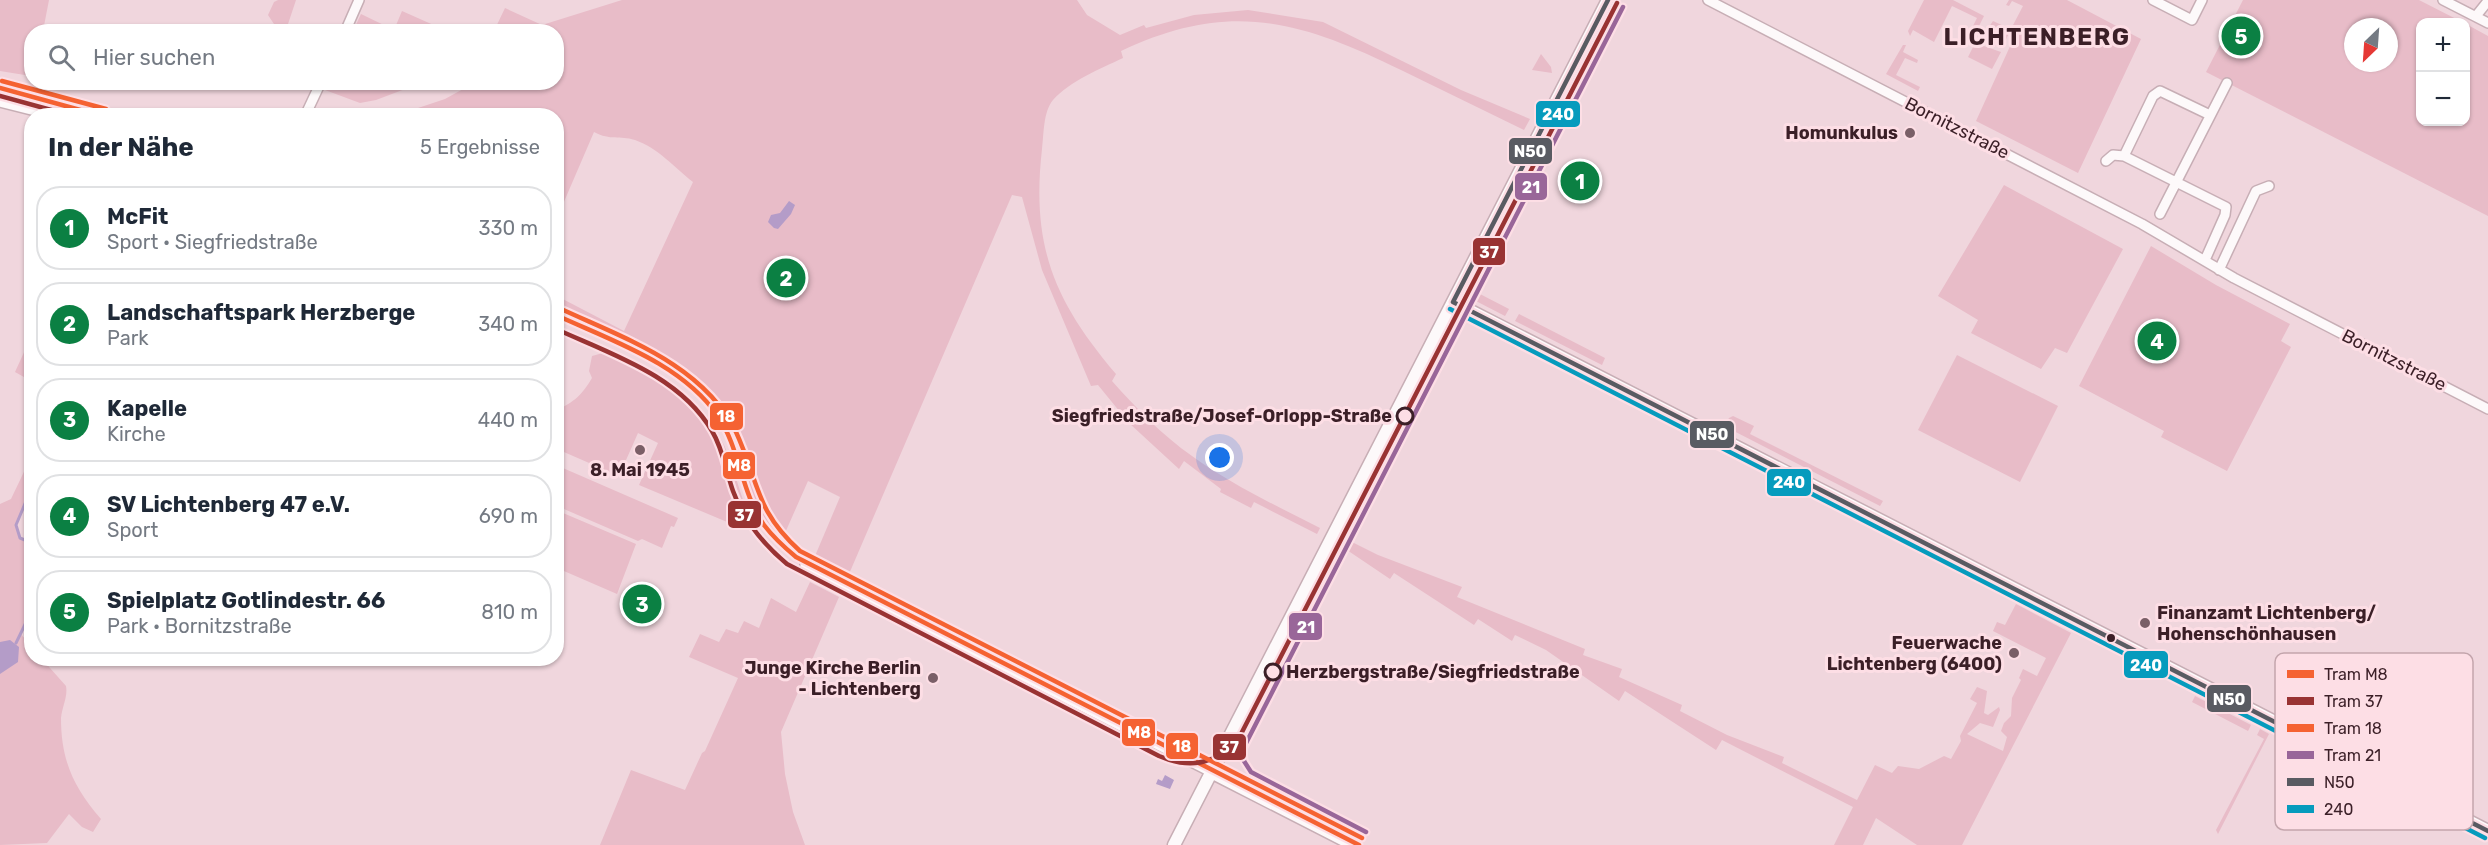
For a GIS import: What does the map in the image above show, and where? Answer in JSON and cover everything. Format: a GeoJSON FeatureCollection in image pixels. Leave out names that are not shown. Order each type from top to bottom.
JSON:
{"type":"FeatureCollection","features":[{"type":"Feature","properties":{"kind":"street"},"geometry":{"type":"LineString","coordinates":[[349,24],[360,0]]}},
{"type":"Feature","properties":{"kind":"street"},"geometry":{"type":"LineString","coordinates":[[1174,845],[1608,0]]}},
{"type":"Feature","properties":{"kind":"street","name":"Bornitzstraße"},"geometry":{"type":"LineString","coordinates":[[1708,0],[2168,237],[2219,270],[2488,409]]}},
{"type":"Feature","properties":{"kind":"street"},"geometry":{"type":"LineString","coordinates":[[2154,0],[2192,20],[2202,0]]}},
{"type":"Feature","properties":{"kind":"street"},"geometry":{"type":"LineString","coordinates":[[2443,0],[2488,23]]}},
{"type":"Feature","properties":{"kind":"street"},"geometry":{"type":"LineString","coordinates":[[2476,16],[2488,1]]}},
{"type":"Feature","properties":{"kind":"street"},"geometry":{"type":"LineString","coordinates":[[2160,214],[2227,83]]}},
{"type":"Feature","properties":{"kind":"street"},"geometry":{"type":"LineString","coordinates":[[309,108],[317,90]]}},
{"type":"Feature","properties":{"kind":"street"},"geometry":{"type":"LineString","coordinates":[[2124,156],[2153,96],[2160,91],[2210,115]]}},
{"type":"Feature","properties":{"kind":"street"},"geometry":{"type":"LineString","coordinates":[[0,102],[24,108]]}},
{"type":"Feature","properties":{"kind":"street"},"geometry":{"type":"LineString","coordinates":[[2106,161],[2113,155],[2124,156],[2223,204],[2227,210],[2205,260]]}},
{"type":"Feature","properties":{"kind":"street"},"geometry":{"type":"LineString","coordinates":[[2219,270],[2256,191],[2269,186]]}},
{"type":"Feature","properties":{"kind":"street"},"geometry":{"type":"LineString","coordinates":[[1453,302],[2275,722]]}},
{"type":"Feature","properties":{"kind":"street"},"geometry":{"type":"LineString","coordinates":[[805,565],[1354,845]]}},
{"type":"Feature","properties":{"kind":"street"},"geometry":{"type":"LineString","coordinates":[[2473,823],[2488,831]]}},
{"type":"Feature","properties":{"kind":"shaded area"},"geometry":{"type":"Polygon","coordinates":[[[0,0],[49,0],[44,24],[24,24],[24,75],[0,71],[0,0]]]}},
{"type":"Feature","properties":{"kind":"shaded area"},"geometry":{"type":"Polygon","coordinates":[[[296,0],[288,24],[274,24],[268,15],[274,2],[296,0]]]}},
{"type":"Feature","properties":{"kind":"shaded area"},"geometry":{"type":"Polygon","coordinates":[[[622,0],[1077,0],[1087,15],[1120,35],[1144,25],[1146,28],[1194,15],[1248,10],[1323,22],[1461,90],[1530,119],[1524,130],[1364,53],[1296,29],[1263,23],[1230,21],[1196,25],[1160,35],[1121,51],[1123,58],[1068,87],[1053,100],[1047,111],[1039,184],[1040,215],[1044,244],[1062,296],[1077,322],[1116,374],[1112,381],[1170,439],[1207,467],[1239,486],[1320,528],[1317,534],[1254,502],[1251,508],[1220,492],[1221,489],[1184,461],[1179,469],[1129,423],[1098,385],[1091,386],[1042,270],[1022,197],[1012,195],[849,574],[815,556],[840,497],[808,481],[781,542],[755,506],[726,423],[701,392],[677,372],[564,313],[564,300],[624,331],[693,182],[643,143],[594,132],[564,202],[564,108],[418,108],[445,99],[461,90],[564,90],[564,24],[545,24],[622,0]]]}},
{"type":"Feature","properties":{"kind":"shaded area"},"geometry":{"type":"Polygon","coordinates":[[[1924,0],[1953,0],[1984,16],[1971,42],[1966,40],[1977,18],[1952,6],[1934,42],[1913,30],[1910,36],[1908,31],[1924,0]]]}},
{"type":"Feature","properties":{"kind":"shaded area"},"geometry":{"type":"Polygon","coordinates":[[[2009,0],[2067,0],[2141,39],[2078,173],[1976,121],[2017,31],[2012,27],[2023,6],[2012,1],[2009,6],[2006,5],[2009,0]]]}},
{"type":"Feature","properties":{"kind":"shaded area"},"geometry":{"type":"Polygon","coordinates":[[[2243,0],[2419,0],[2454,18],[2416,18],[2416,126],[2470,126],[2470,26],[2488,36],[2488,216],[2206,72],[2243,0]]]}},
{"type":"Feature","properties":{"kind":"shaded area"},"geometry":{"type":"Polygon","coordinates":[[[505,8],[540,24],[497,24],[505,8]]]}},
{"type":"Feature","properties":{"kind":"shaded area"},"geometry":{"type":"Polygon","coordinates":[[[402,11],[431,24],[397,24],[402,11]]]}},
{"type":"Feature","properties":{"kind":"shaded area"},"geometry":{"type":"Polygon","coordinates":[[[361,14],[382,24],[356,24],[361,14]]]}},
{"type":"Feature","properties":{"kind":"shaded area"},"geometry":{"type":"Polygon","coordinates":[[[1993,21],[2006,27],[2009,33],[2002,48],[1980,40],[1993,21]]]}},
{"type":"Feature","properties":{"kind":"shaded area"},"geometry":{"type":"Polygon","coordinates":[[[1975,43],[2001,52],[1992,69],[1968,57],[1975,43]]]}},
{"type":"Feature","properties":{"kind":"shaded area"},"geometry":{"type":"Polygon","coordinates":[[[1903,45],[1906,45],[1903,52],[1918,60],[1917,63],[1905,58],[1896,75],[1920,87],[1918,91],[1886,74],[1903,45]]]}},
{"type":"Feature","properties":{"kind":"shaded area"},"geometry":{"type":"Polygon","coordinates":[[[1541,54],[1551,67],[1552,73],[1532,70],[1541,54]]]}},
{"type":"Feature","properties":{"kind":"shaded area"},"geometry":{"type":"Polygon","coordinates":[[[325,90],[402,90],[376,100],[360,103],[325,90]]]}},
{"type":"Feature","properties":{"kind":"shaded area"},"geometry":{"type":"Polygon","coordinates":[[[2004,185],[2123,249],[2067,353],[2055,348],[2041,369],[1971,333],[1978,320],[1938,296],[2004,185]]]}},
{"type":"Feature","properties":{"kind":"shaded area"},"geometry":{"type":"Polygon","coordinates":[[[789,201],[795,205],[791,214],[778,229],[774,228],[768,222],[771,215],[780,213],[789,201]]]}},
{"type":"Feature","properties":{"kind":"shaded area"},"geometry":{"type":"Polygon","coordinates":[[[1503,237],[1505,238],[1478,293],[1509,309],[1505,316],[1472,299],[1503,237]]]}},
{"type":"Feature","properties":{"kind":"shaded area"},"geometry":{"type":"Polygon","coordinates":[[[2151,246],[2216,285],[2290,324],[2281,341],[2291,347],[2227,471],[2161,437],[2164,431],[2079,386],[2151,246]]]}},
{"type":"Feature","properties":{"kind":"shaded area"},"geometry":{"type":"Polygon","coordinates":[[[1519,314],[1605,358],[1602,365],[1515,321],[1519,314]]]}},
{"type":"Feature","properties":{"kind":"shaded area"},"geometry":{"type":"Polygon","coordinates":[[[610,351],[643,366],[673,384],[700,407],[720,437],[749,515],[739,527],[639,485],[658,443],[638,433],[619,476],[564,452],[564,406],[581,393],[592,378],[589,371],[592,356],[610,351]]]}},
{"type":"Feature","properties":{"kind":"shaded area"},"geometry":{"type":"Polygon","coordinates":[[[24,352],[24,377],[15,372],[24,352]]]}},
{"type":"Feature","properties":{"kind":"shaded area"},"geometry":{"type":"Polygon","coordinates":[[[1957,355],[2058,406],[2020,482],[1918,430],[1957,355]]]}},
{"type":"Feature","properties":{"kind":"shaded area"},"geometry":{"type":"Polygon","coordinates":[[[1733,416],[1754,426],[1750,434],[1883,501],[1880,506],[1724,426],[1733,416]]]}},
{"type":"Feature","properties":{"kind":"shaded area"},"geometry":{"type":"Polygon","coordinates":[[[564,468],[678,518],[674,527],[671,526],[662,548],[642,539],[638,541],[564,509],[564,468]]]}},
{"type":"Feature","properties":{"kind":"shaded area"},"geometry":{"type":"Polygon","coordinates":[[[24,472],[24,505],[16,525],[20,537],[24,539],[24,625],[20,633],[24,638],[24,666],[48,666],[66,686],[61,718],[63,748],[76,785],[101,819],[93,832],[82,827],[69,814],[47,843],[0,845],[0,504],[11,499],[24,472]]]}},
{"type":"Feature","properties":{"kind":"shaded area"},"geometry":{"type":"Polygon","coordinates":[[[564,513],[636,544],[617,594],[564,571],[564,513]]]}},
{"type":"Feature","properties":{"kind":"shaded area"},"geometry":{"type":"Polygon","coordinates":[[[1348,540],[1378,555],[1462,587],[1457,597],[1585,649],[1583,655],[1622,669],[1619,677],[1682,705],[1680,711],[1727,735],[1784,757],[1782,763],[1857,800],[1875,765],[1892,773],[1898,766],[1919,769],[1944,756],[1951,759],[1977,703],[1970,699],[1977,687],[1987,691],[1984,713],[1988,715],[1999,707],[2000,710],[1993,727],[1980,723],[1967,734],[2003,751],[2007,737],[2001,731],[2004,723],[2011,716],[2012,698],[2021,680],[2019,678],[2023,669],[2037,676],[2046,658],[1993,631],[1997,622],[2005,625],[2016,604],[2071,633],[1962,845],[1917,845],[1876,818],[1863,845],[1834,845],[1853,807],[1722,740],[1716,750],[1625,691],[1619,701],[1546,650],[1515,635],[1512,641],[1478,619],[1474,625],[1394,573],[1390,579],[1344,548],[1348,540]]]}},
{"type":"Feature","properties":{"kind":"shaded area"},"geometry":{"type":"Polygon","coordinates":[[[810,582],[839,597],[781,732],[785,774],[793,812],[805,845],[600,845],[631,770],[685,790],[705,751],[738,678],[689,657],[700,634],[719,642],[726,629],[738,633],[744,621],[759,628],[771,598],[796,612],[810,582]]]}},
{"type":"Feature","properties":{"kind":"shaded area"},"geometry":{"type":"Polygon","coordinates":[[[10,640],[19,647],[18,662],[0,674],[0,642],[10,640]]]}},
{"type":"Feature","properties":{"kind":"shaded area"},"geometry":{"type":"Polygon","coordinates":[[[2195,696],[2251,725],[2248,731],[2192,702],[2195,696]]]}},
{"type":"Feature","properties":{"kind":"shaded area"},"geometry":{"type":"Polygon","coordinates":[[[2260,729],[2269,734],[2218,834],[2216,830],[2264,739],[2257,735],[2260,729]]]}},
{"type":"Feature","properties":{"kind":"shaded area"},"geometry":{"type":"Polygon","coordinates":[[[1165,775],[1174,780],[1170,789],[1156,784],[1158,779],[1162,781],[1165,775]]]}},
{"type":"Feature","properties":{"kind":"waterway"},"geometry":{"type":"LineString","coordinates":[[24,506],[16,525],[20,538],[24,540]]}},
{"type":"Feature","properties":{"kind":"waterway"},"geometry":{"type":"LineString","coordinates":[[16,643],[24,626]]}},
{"type":"Feature","properties":{"kind":"tram line","name":"37"},"geometry":{"type":"LineString","coordinates":[[564,333],[643,369],[682,395],[698,412],[716,438],[737,502],[749,522],[762,540],[787,564],[1159,756],[1182,763],[1204,762],[1223,752],[1241,734],[1617,3]]}},
{"type":"Feature","properties":{"kind":"tram line","name":"21"},"geometry":{"type":"LineString","coordinates":[[1366,832],[1251,772],[1244,761],[1243,749],[1623,7]]}},
{"type":"Feature","properties":{"kind":"tram line","name":"18"},"geometry":{"type":"LineString","coordinates":[[2,81],[24,87]]}},
{"type":"Feature","properties":{"kind":"tram line","name":"M8"},"geometry":{"type":"LineString","coordinates":[[0,88],[73,108]]}},
{"type":"Feature","properties":{"kind":"tram line","name":"18"},"geometry":{"type":"LineString","coordinates":[[35,90],[102,108]]}},
{"type":"Feature","properties":{"kind":"tram line","name":"37"},"geometry":{"type":"LineString","coordinates":[[0,96],[44,108]]}},
{"type":"Feature","properties":{"kind":"tram line","name":"18"},"geometry":{"type":"LineString","coordinates":[[564,310],[634,342],[682,371],[703,388],[722,408],[736,432],[760,495],[774,523],[800,551],[1362,838]]}},
{"type":"Feature","properties":{"kind":"tram line","name":"M8"},"geometry":{"type":"LineString","coordinates":[[564,319],[644,355],[685,382],[703,398],[718,416],[725,429],[756,512],[771,534],[796,557],[1359,845]]}},
{"type":"Feature","properties":{"kind":"transit line","name":"N50"},"geometry":{"type":"LineString","coordinates":[[1453,302],[1608,0]]}},
{"type":"Feature","properties":{"kind":"transit line","name":"240"},"geometry":{"type":"LineString","coordinates":[[1460,305],[1615,3]]}},
{"type":"Feature","properties":{"kind":"transit line","name":"N50"},"geometry":{"type":"LineString","coordinates":[[1453,302],[2275,722]]}},
{"type":"Feature","properties":{"kind":"transit line","name":"240"},"geometry":{"type":"LineString","coordinates":[[1450,309],[2275,731]]}},
{"type":"Feature","properties":{"kind":"transit line","name":"N50"},"geometry":{"type":"LineString","coordinates":[[2473,823],[2488,831]]}},
{"type":"Feature","properties":{"kind":"transit line","name":"240"},"geometry":{"type":"LineString","coordinates":[[2469,830],[2485,838]]}},
{"type":"Feature","properties":{"kind":"place","name":"Spielplatz Gotlindestr. 66"},"geometry":{"type":"Point","coordinates":[2241,36]}},
{"type":"Feature","properties":{"kind":"place","name":"Homunkulus"},"geometry":{"type":"Point","coordinates":[1910,133]}},
{"type":"Feature","properties":{"kind":"place","name":"McFit"},"geometry":{"type":"Point","coordinates":[1580,181]}},
{"type":"Feature","properties":{"kind":"place","name":"Landschaftspark Herzberge"},"geometry":{"type":"Point","coordinates":[786,278]}},
{"type":"Feature","properties":{"kind":"place","name":"SV Lichtenberg 47 e.V."},"geometry":{"type":"Point","coordinates":[2157,341]}},
{"type":"Feature","properties":{"kind":"place","name":"Siegfriedstraße/Josef-Orlopp-Straße"},"geometry":{"type":"Point","coordinates":[1405,416]}},
{"type":"Feature","properties":{"kind":"place","name":"8. Mai 1945"},"geometry":{"type":"Point","coordinates":[640,450]}},
{"type":"Feature","properties":{"kind":"place","name":"Kapelle"},"geometry":{"type":"Point","coordinates":[642,604]}},
{"type":"Feature","properties":{"kind":"place","name":"Finanzamt Lichtenberg/ Hohenschönhausen"},"geometry":{"type":"Point","coordinates":[2145,623]}},
{"type":"Feature","properties":{"kind":"place","name":"Feuerwache Lichtenberg (6400)"},"geometry":{"type":"Point","coordinates":[2014,653]}},
{"type":"Feature","properties":{"kind":"place","name":"Herzbergstraße/Siegfriedstraße"},"geometry":{"type":"Point","coordinates":[1273,672]}},
{"type":"Feature","properties":{"kind":"place","name":"Junge Kirche Berlin - Lichtenberg"},"geometry":{"type":"Point","coordinates":[933,678]}},
{"type":"Feature","properties":{"kind":"district","name":"LICHTENBERG"},"geometry":{"type":"Point","coordinates":[2037,37]}}]}
